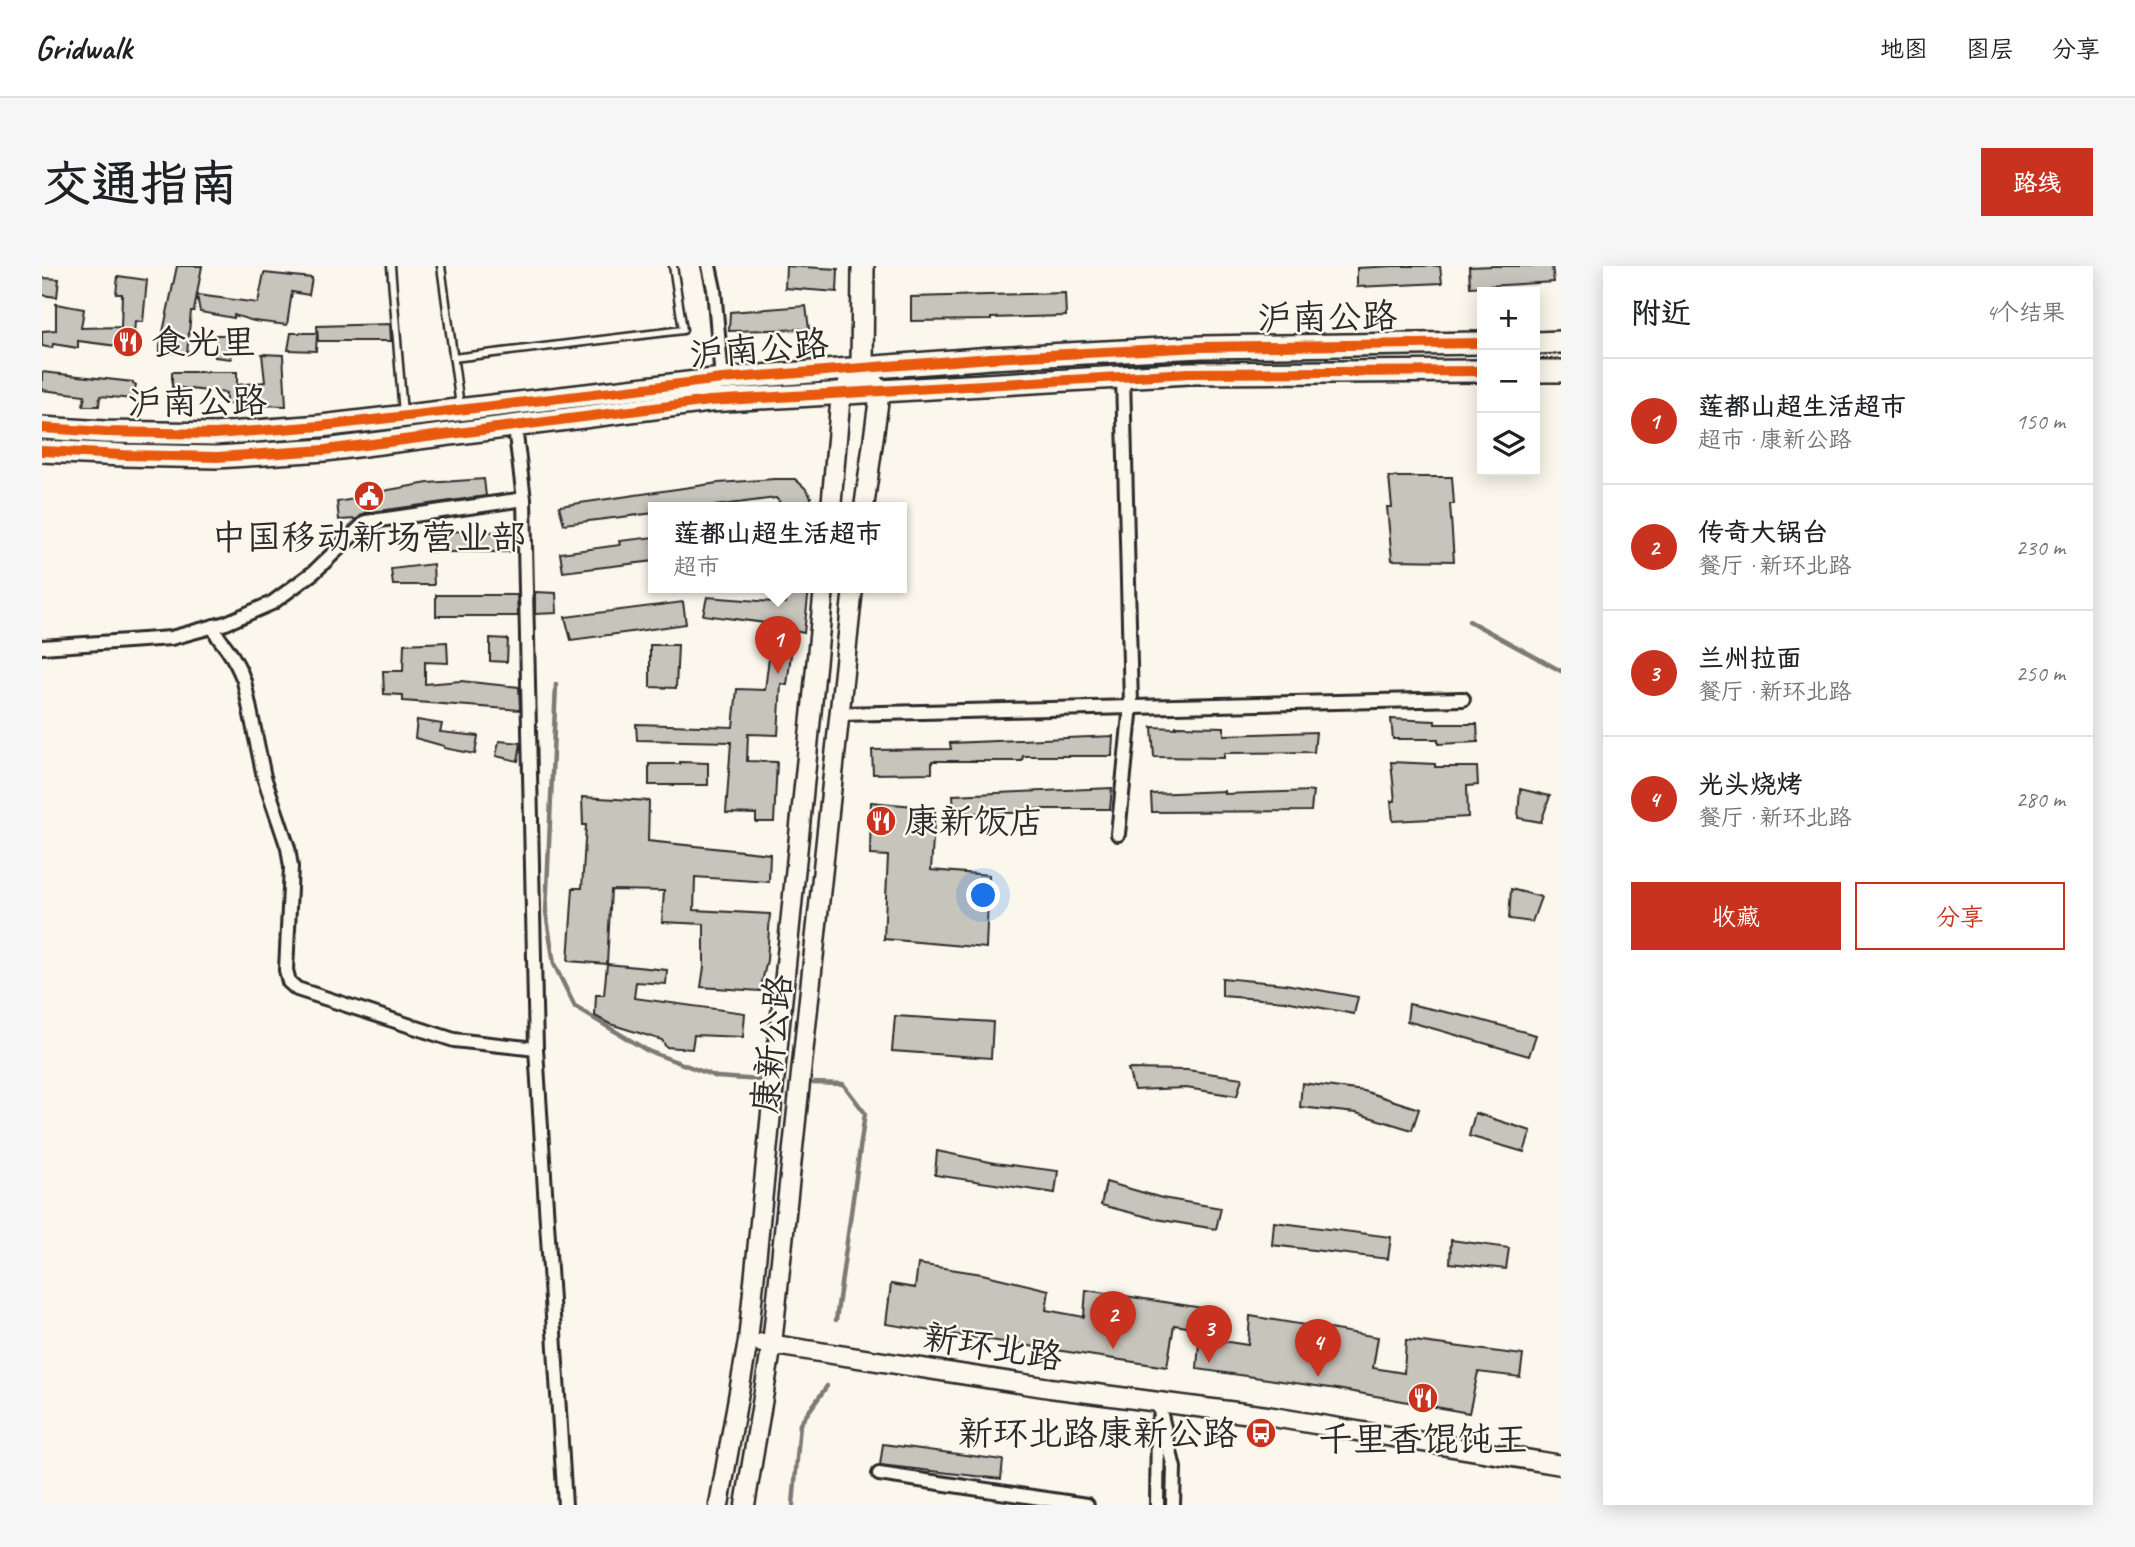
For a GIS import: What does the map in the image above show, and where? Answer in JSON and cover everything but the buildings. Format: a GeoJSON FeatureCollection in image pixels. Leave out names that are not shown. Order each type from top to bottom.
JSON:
{"type":"FeatureCollection","features":[{"type":"Feature","properties":{"kind":"main road"},"geometry":{"type":"LineString","coordinates":[[863,266],[862,368],[880,391],[865,502]]}},
{"type":"Feature","properties":{"kind":"main road"},"geometry":{"type":"LineString","coordinates":[[1540,343],[1561,342]]}},
{"type":"Feature","properties":{"kind":"main road","name":"沪南公路"},"geometry":{"type":"LineString","coordinates":[[42,428],[215,434],[321,426],[722,379],[991,358],[1201,347],[1477,343]]}},
{"type":"Feature","properties":{"kind":"main road"},"geometry":{"type":"LineString","coordinates":[[832,502],[841,393],[862,368]]}},
{"type":"Feature","properties":{"kind":"main road"},"geometry":{"type":"LineString","coordinates":[[1540,371],[1561,371]]}},
{"type":"Feature","properties":{"kind":"main road","name":"沪南公路"},"geometry":{"type":"LineString","coordinates":[[42,451],[123,456],[217,457],[325,450],[709,401],[1189,373],[1477,372]]}},
{"type":"Feature","properties":{"kind":"main road","name":"康新公路"},"geometry":{"type":"LineString","coordinates":[[719,1505],[748,1341],[823,593]]}},
{"type":"Feature","properties":{"kind":"main road","name":"康新公路"},"geometry":{"type":"LineString","coordinates":[[746,1505],[772,1345],[852,593]]}},
{"type":"Feature","properties":{"kind":"main road","name":"新环北路"},"geometry":{"type":"LineString","coordinates":[[748,1341],[1158,1403],[1267,1416],[1561,1465]]}},
{"type":"Feature","properties":{"kind":"street"},"geometry":{"type":"LineString","coordinates":[[709,266],[714,289],[722,379]]}},
{"type":"Feature","properties":{"kind":"street"},"geometry":{"type":"LineString","coordinates":[[1118,834],[1131,705],[1123,376]]}},
{"type":"Feature","properties":{"kind":"street"},"geometry":{"type":"LineString","coordinates":[[515,427],[524,499],[536,1049],[565,1505]]}},
{"type":"Feature","properties":{"kind":"street"},"geometry":{"type":"LineString","coordinates":[[42,647],[171,638],[214,626],[272,603],[314,572],[366,522],[524,499]]}},
{"type":"Feature","properties":{"kind":"street"},"geometry":{"type":"LineString","coordinates":[[214,626],[216,635],[239,667],[244,681],[264,777],[288,848],[291,884],[286,970],[289,982],[297,989],[454,1040],[536,1049]]}},
{"type":"Feature","properties":{"kind":"street"},"geometry":{"type":"LineString","coordinates":[[840,714],[1463,699]]}},
{"type":"Feature","properties":{"kind":"street"},"geometry":{"type":"LineString","coordinates":[[1157,1505],[1158,1403]]}},
{"type":"Feature","properties":{"kind":"street"},"geometry":{"type":"LineString","coordinates":[[1158,1403],[1174,1468],[1173,1505]]}},
{"type":"Feature","properties":{"kind":"street"},"geometry":{"type":"LineString","coordinates":[[879,1474],[1087,1505]]}},
{"type":"Feature","properties":{"kind":"lane"},"geometry":{"type":"LineString","coordinates":[[391,266],[403,416]]}},
{"type":"Feature","properties":{"kind":"lane"},"geometry":{"type":"LineString","coordinates":[[441,266],[460,409]]}},
{"type":"Feature","properties":{"kind":"lane"},"geometry":{"type":"LineString","coordinates":[[453,358],[682,330],[673,266]]}},
{"type":"Feature","properties":{"kind":"waterway"},"geometry":{"type":"LineString","coordinates":[[1469,621],[1561,671]]}},
{"type":"Feature","properties":{"kind":"waterway"},"geometry":{"type":"LineString","coordinates":[[556,684],[546,912],[554,964],[575,1007],[648,1051],[717,1077],[761,1080]]}},
{"type":"Feature","properties":{"kind":"waterway"},"geometry":{"type":"LineString","coordinates":[[813,1083],[843,1084],[865,1113],[836,1320]]}},
{"type":"Feature","properties":{"kind":"waterway"},"geometry":{"type":"LineString","coordinates":[[793,1505],[800,1424],[827,1386]]}},
{"type":"Feature","properties":{"kind":"cycle path"},"geometry":{"type":"LineString","coordinates":[[42,428],[215,434],[321,426],[722,379],[991,358],[1201,347],[1477,343]]}},
{"type":"Feature","properties":{"kind":"cycle path"},"geometry":{"type":"LineString","coordinates":[[42,451],[217,457],[325,450],[709,401],[1189,373],[1477,371]]}},
{"type":"Feature","properties":{"kind":"place","name":"食光里"},"geometry":{"type":"Point","coordinates":[128,342]}},
{"type":"Feature","properties":{"kind":"place","name":"中国移动新场营业部"},"geometry":{"type":"Point","coordinates":[369,496]}},
{"type":"Feature","properties":{"kind":"place","name":"莲都山超生活超市"},"geometry":{"type":"Point","coordinates":[778,674]}},
{"type":"Feature","properties":{"kind":"place","name":"康新饭店"},"geometry":{"type":"Point","coordinates":[881,821]}},
{"type":"Feature","properties":{"kind":"place","name":"传奇大锅台"},"geometry":{"type":"Point","coordinates":[1113,1349]}},
{"type":"Feature","properties":{"kind":"place","name":"兰州拉面"},"geometry":{"type":"Point","coordinates":[1209,1363]}},
{"type":"Feature","properties":{"kind":"place","name":"光头烧烤"},"geometry":{"type":"Point","coordinates":[1318,1377]}},
{"type":"Feature","properties":{"kind":"place","name":"千里香馄饨王"},"geometry":{"type":"Point","coordinates":[1423,1398]}},
{"type":"Feature","properties":{"kind":"place","name":"新环北路康新公路"},"geometry":{"type":"Point","coordinates":[1261,1433]}}]}
